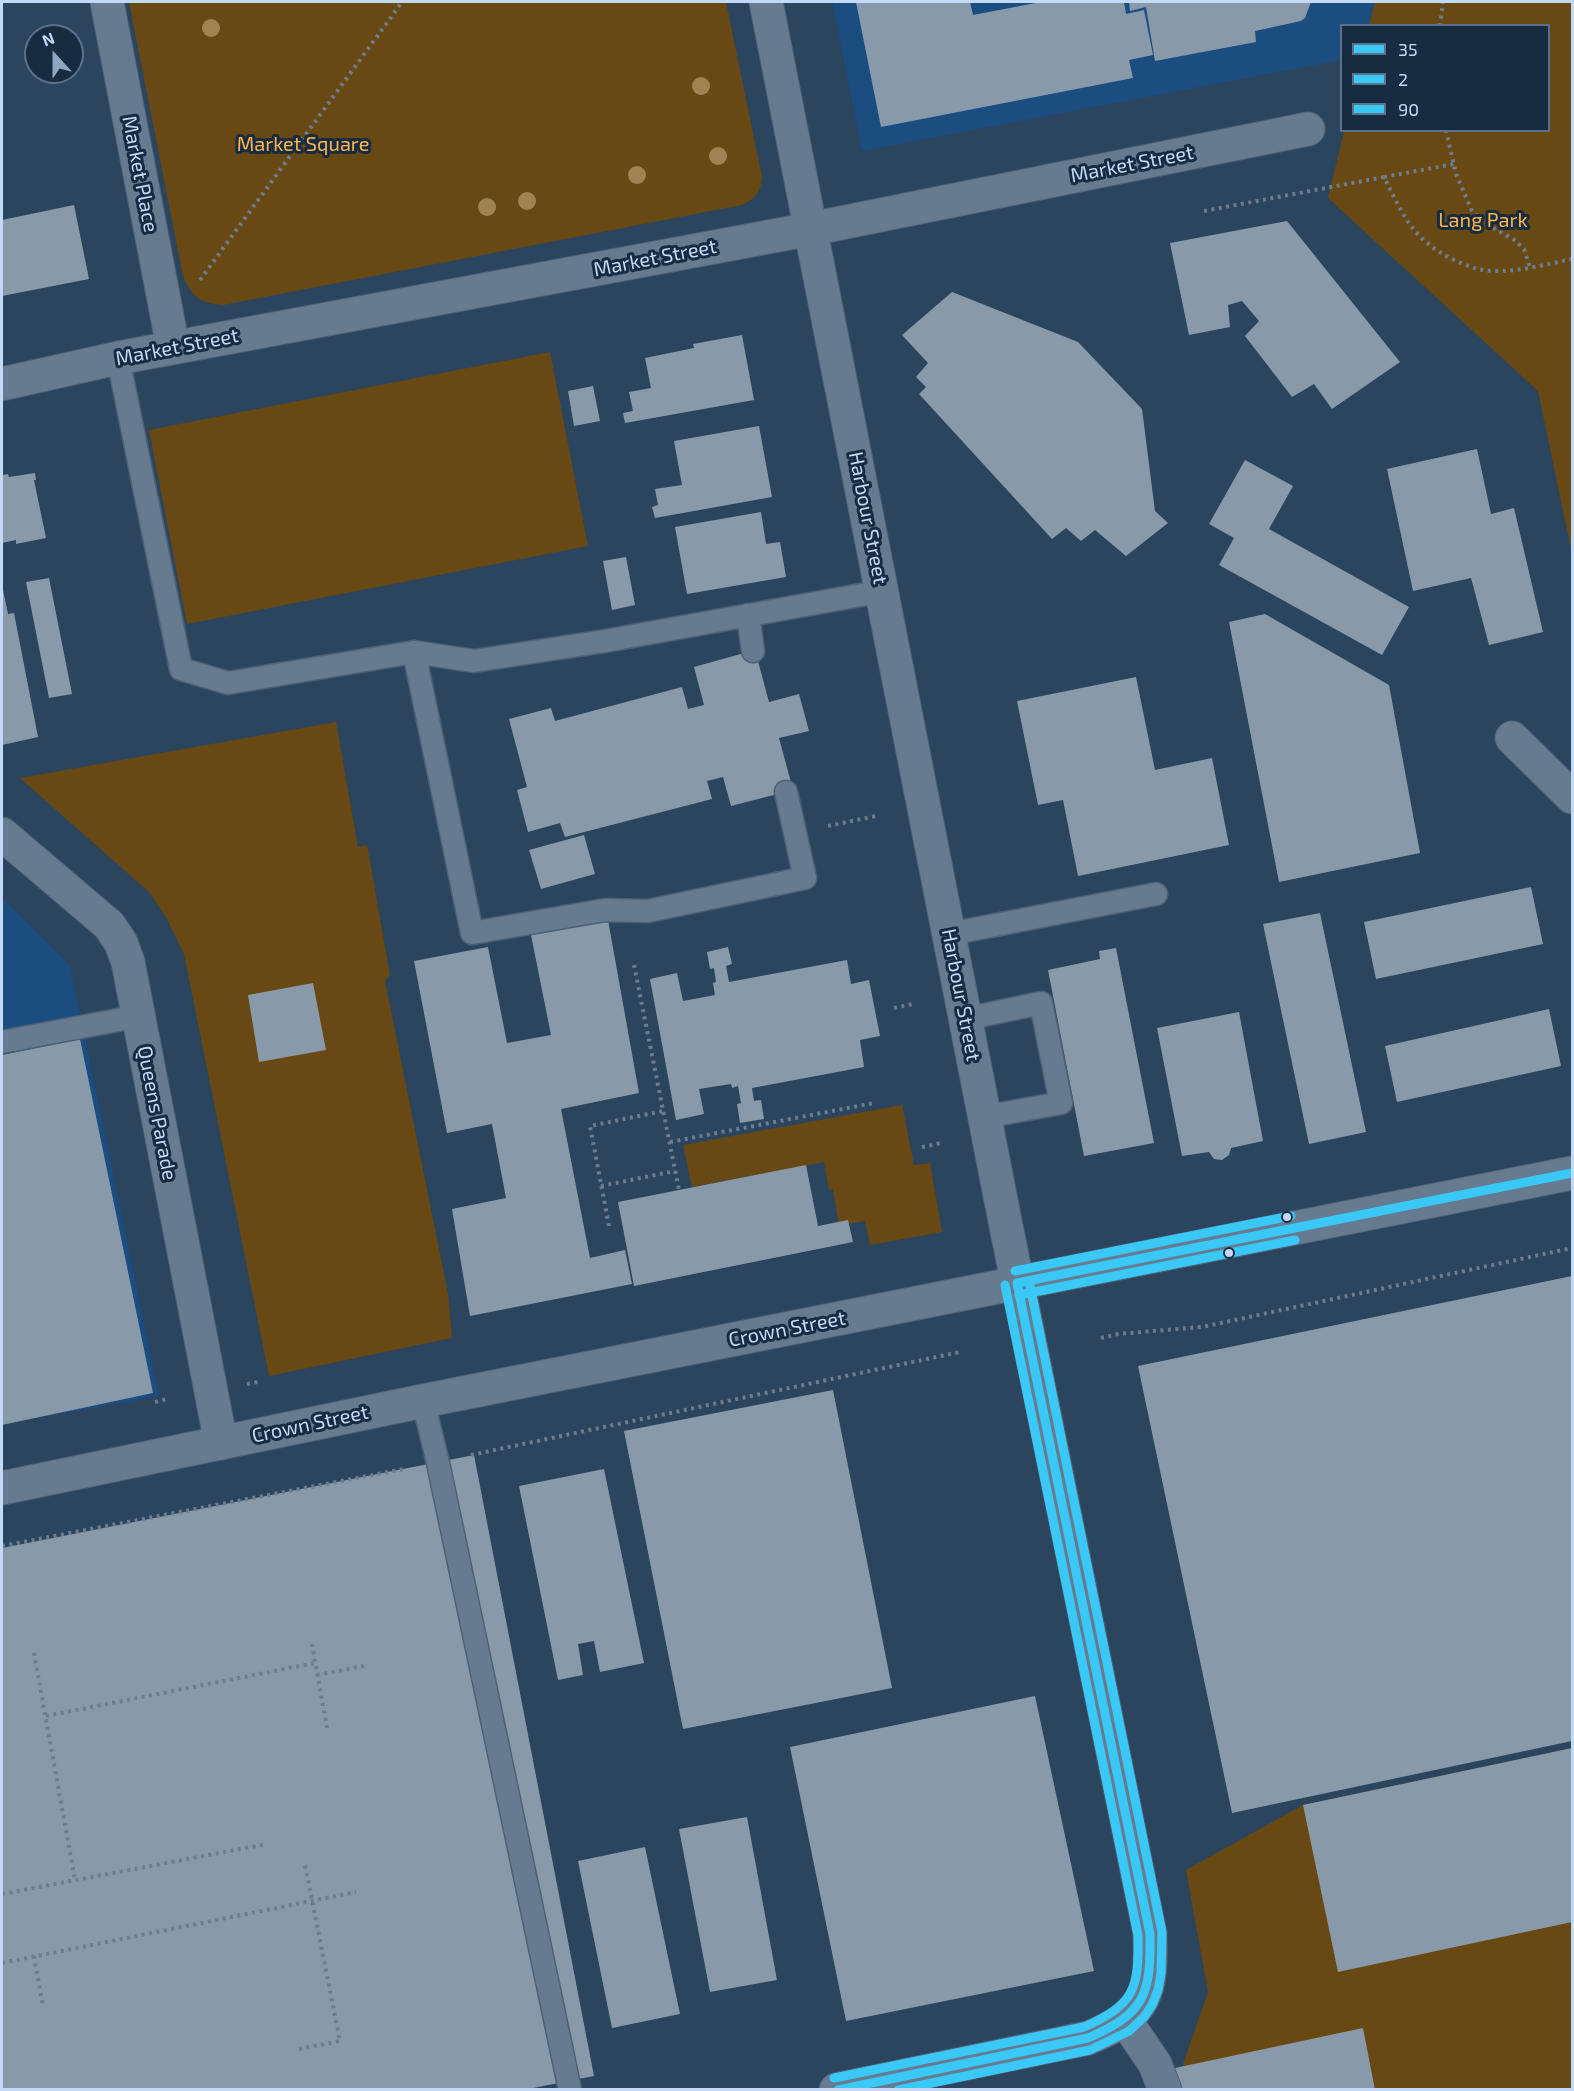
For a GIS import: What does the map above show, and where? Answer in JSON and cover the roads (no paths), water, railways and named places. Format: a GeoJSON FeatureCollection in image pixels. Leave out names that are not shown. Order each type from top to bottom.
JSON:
{"type":"FeatureCollection","features":[{"type":"Feature","properties":{"kind":"street","name":"Market Place"},"geometry":{"type":"LineString","coordinates":[[107,2],[173,348]]}},
{"type":"Feature","properties":{"kind":"street","name":"Harbour Street"},"geometry":{"type":"LineString","coordinates":[[766,2],[1017,1284],[1150,1934],[1151,1964],[1147,1989],[1137,2008],[1125,2020]]}},
{"type":"Feature","properties":{"kind":"street","name":"Market Street"},"geometry":{"type":"LineString","coordinates":[[2,384],[118,358],[811,228],[1308,129]]}},
{"type":"Feature","properties":{"kind":"street"},"geometry":{"type":"LineString","coordinates":[[1512,738],[1572,797]]}},
{"type":"Feature","properties":{"kind":"street","name":"Queens Parade"},"geometry":{"type":"LineString","coordinates":[[2,834],[109,925],[121,943],[128,962],[221,1443]]}},
{"type":"Feature","properties":{"kind":"street","name":"Crown Street"},"geometry":{"type":"LineString","coordinates":[[2,1488],[423,1401],[1572,1173]]}},
{"type":"Feature","properties":{"kind":"street"},"geometry":{"type":"LineString","coordinates":[[836,2090],[1088,2038],[1107,2031],[1125,2020],[1155,2064],[1165,2090]]}},
{"type":"Feature","properties":{"kind":"lane"},"geometry":{"type":"LineString","coordinates":[[118,358],[181,669],[228,683],[414,652],[474,661],[604,641],[883,591]]}},
{"type":"Feature","properties":{"kind":"lane"},"geometry":{"type":"LineString","coordinates":[[748,615],[753,651]]}},
{"type":"Feature","properties":{"kind":"lane"},"geometry":{"type":"LineString","coordinates":[[414,652],[472,933],[605,910],[648,911],[804,878],[786,792]]}},
{"type":"Feature","properties":{"kind":"lane"},"geometry":{"type":"LineString","coordinates":[[949,934],[1156,894]]}},
{"type":"Feature","properties":{"kind":"lane"},"geometry":{"type":"LineString","coordinates":[[965,1019],[1041,1004],[1061,1103],[984,1117]]}},
{"type":"Feature","properties":{"kind":"lane"},"geometry":{"type":"LineString","coordinates":[[2,1042],[139,1016]]}},
{"type":"Feature","properties":{"kind":"lane"},"geometry":{"type":"LineString","coordinates":[[423,1401],[438,1462],[570,2090]]}},
{"type":"Feature","properties":{"kind":"park label","name":"Market Square"},"geometry":{"type":"Point","coordinates":[303,144]}},
{"type":"Feature","properties":{"kind":"park label","name":"Lang Park"},"geometry":{"type":"Point","coordinates":[1483,220]}}]}
